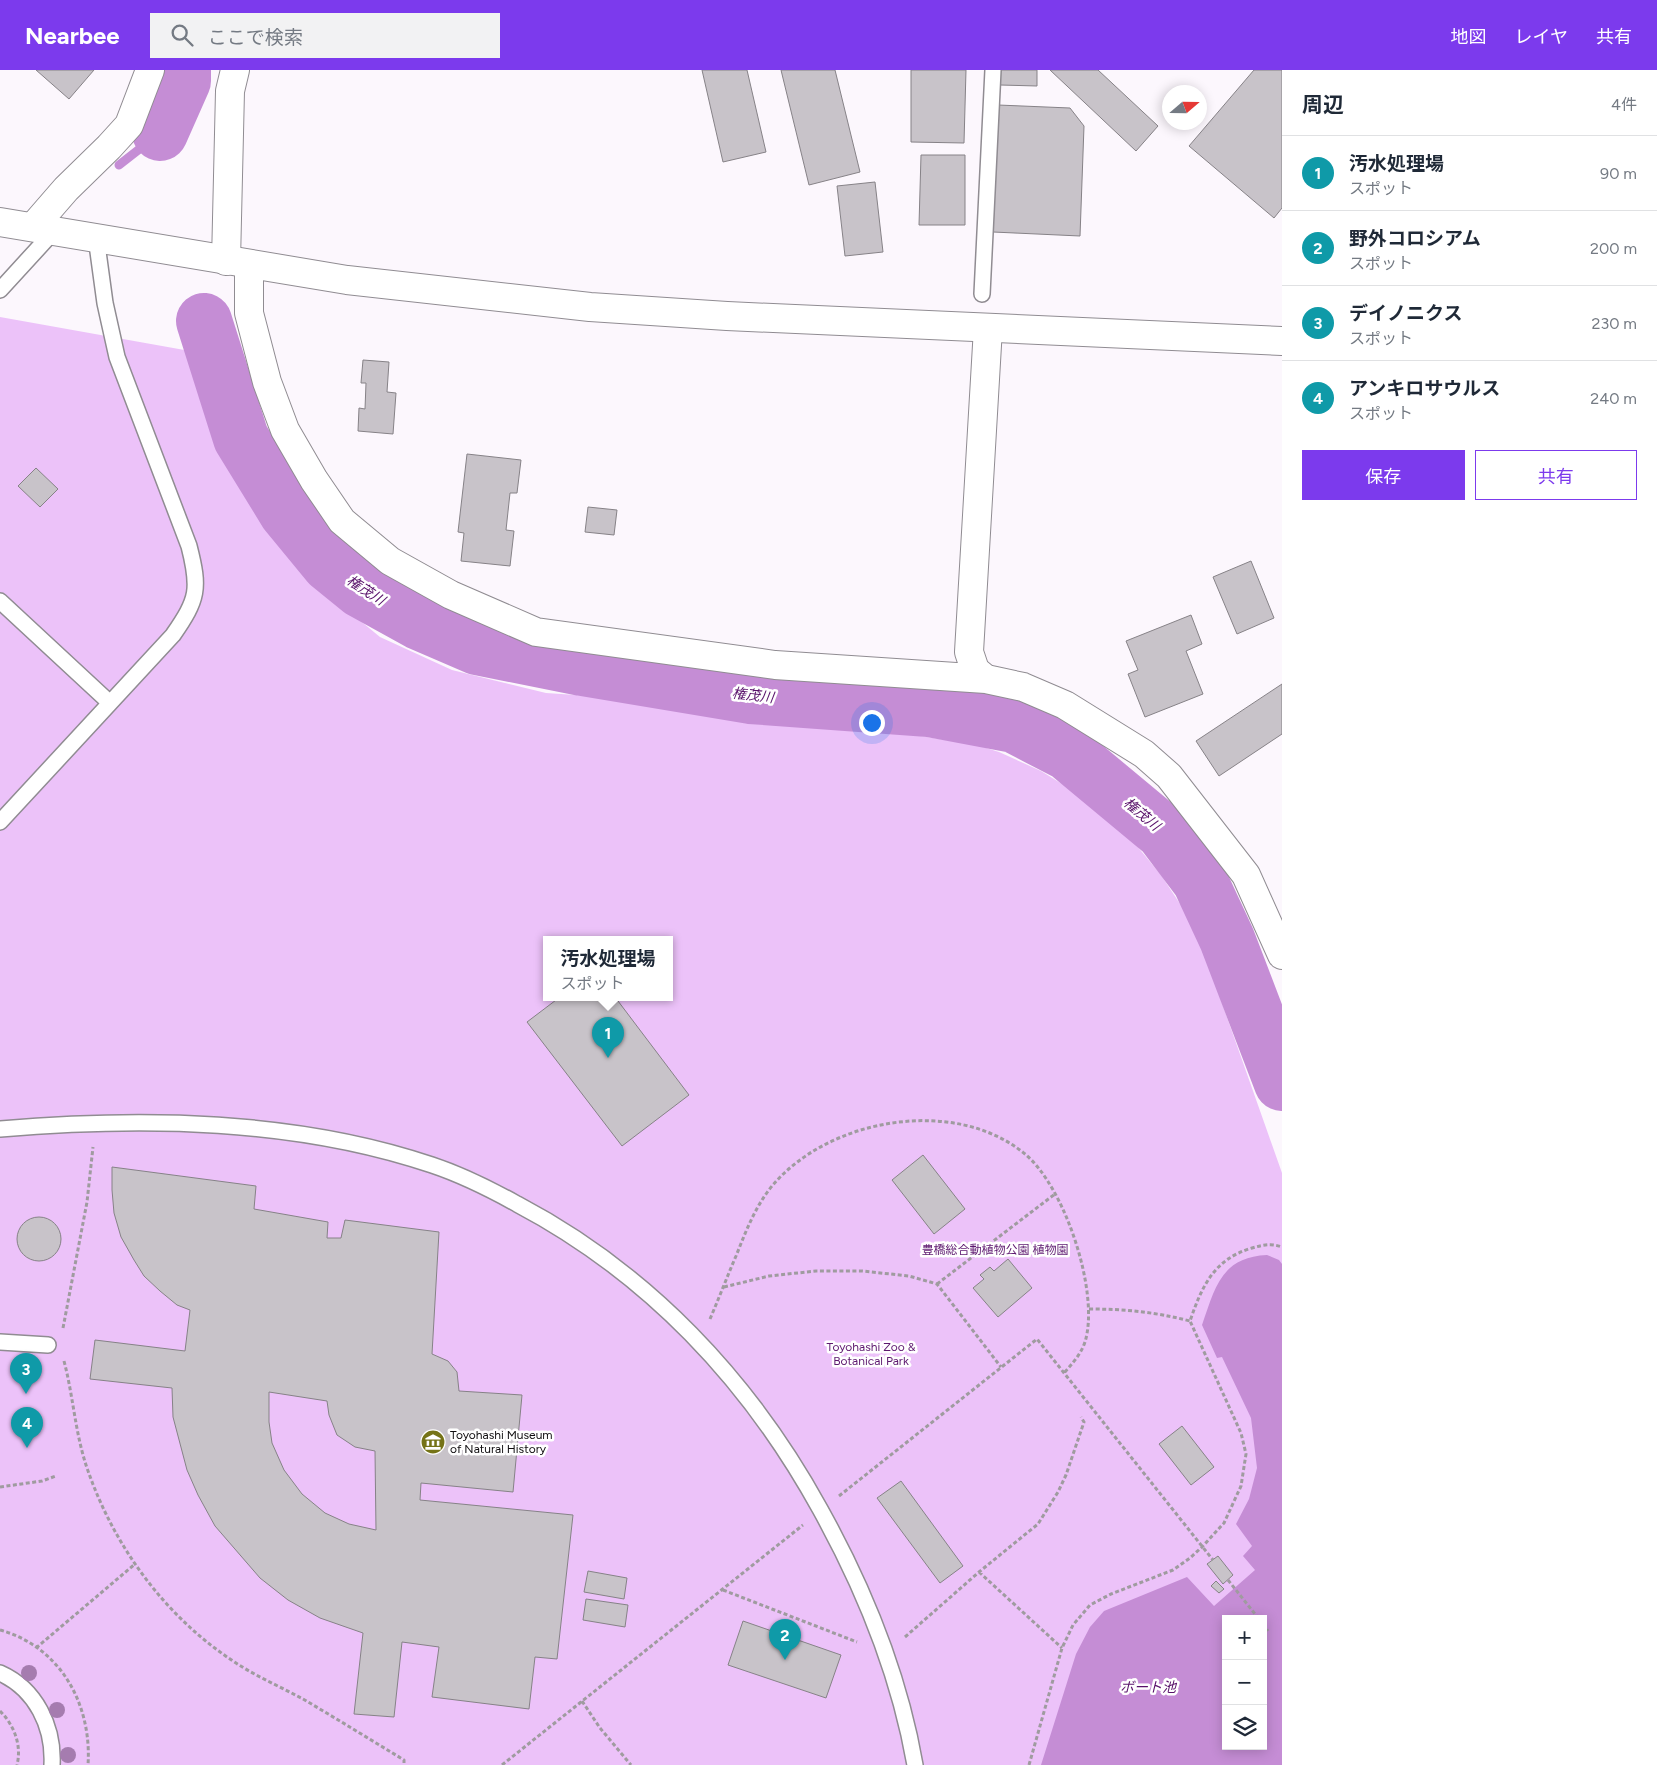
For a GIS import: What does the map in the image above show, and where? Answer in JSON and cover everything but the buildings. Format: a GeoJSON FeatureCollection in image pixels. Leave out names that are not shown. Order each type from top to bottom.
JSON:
{"type":"FeatureCollection","features":[{"type":"Feature","properties":{"kind":"street"},"geometry":{"type":"LineString","coordinates":[[43,229],[66,188],[129,125],[150,70]]}},
{"type":"Feature","properties":{"kind":"street"},"geometry":{"type":"LineString","coordinates":[[235,70],[230,91],[238,262],[267,382],[285,430],[314,480],[342,520],[390,561],[451,595],[536,632],[775,665],[986,679],[1023,687],[1065,705],[1144,754],[1169,776],[1246,875],[1282,955]]}},
{"type":"Feature","properties":{"kind":"street"},"geometry":{"type":"LineString","coordinates":[[0,222],[347,280],[590,307],[727,316],[1282,341]]}},
{"type":"Feature","properties":{"kind":"street"},"geometry":{"type":"LineString","coordinates":[[986,679],[975,670],[969,652],[988,328]]}},
{"type":"Feature","properties":{"kind":"lane"},"geometry":{"type":"LineString","coordinates":[[982,294],[993,70]]}},
{"type":"Feature","properties":{"kind":"lane"},"geometry":{"type":"LineString","coordinates":[[0,290],[43,229]]}},
{"type":"Feature","properties":{"kind":"lane"},"geometry":{"type":"LineString","coordinates":[[0,822],[172,635],[187,615],[192,604],[195,589],[195,571],[189,546],[117,357],[110,328],[96,238]]}},
{"type":"Feature","properties":{"kind":"lane"},"geometry":{"type":"LineString","coordinates":[[0,601],[110,703]]}},
{"type":"Feature","properties":{"kind":"lane"},"geometry":{"type":"LineString","coordinates":[[0,1129],[93,1123],[184,1123],[272,1131],[374,1149],[435,1166],[508,1199],[577,1240],[641,1288],[700,1342],[735,1382],[797,1468],[836,1538],[858,1583],[886,1653],[902,1705],[915,1765]]}},
{"type":"Feature","properties":{"kind":"lane"},"geometry":{"type":"LineString","coordinates":[[0,1342],[48,1345]]}},
{"type":"Feature","properties":{"kind":"lane"},"geometry":{"type":"LineString","coordinates":[[0,1673],[13,1681],[25,1699],[38,1705],[52,1740],[52,1765]]}},
{"type":"Feature","properties":{"kind":"path"},"geometry":{"type":"LineString","coordinates":[[700,1342],[753,1214],[778,1179],[802,1158],[847,1134],[870,1127],[906,1121],[930,1121],[954,1124],[989,1134],[1028,1156],[1043,1174],[1063,1209],[1076,1241],[1089,1309],[1084,1344],[1064,1373]]}},
{"type":"Feature","properties":{"kind":"path"},"geometry":{"type":"LineString","coordinates":[[62,1337],[87,1202],[93,1123]]}},
{"type":"Feature","properties":{"kind":"path"},"geometry":{"type":"LineString","coordinates":[[937,1284],[1055,1194]]}},
{"type":"Feature","properties":{"kind":"path"},"geometry":{"type":"LineString","coordinates":[[1029,1765],[1062,1648],[1073,1625],[1090,1605],[1110,1594],[1173,1570],[1202,1547],[1224,1523],[1241,1486],[1246,1454],[1241,1433],[1190,1321],[1212,1272],[1224,1261],[1236,1254],[1264,1244],[1275,1244],[1282,1247]]}},
{"type":"Feature","properties":{"kind":"path"},"geometry":{"type":"LineString","coordinates":[[723,1287],[785,1274],[839,1270],[909,1276],[937,1284],[1001,1367]]}},
{"type":"Feature","properties":{"kind":"path"},"geometry":{"type":"LineString","coordinates":[[1089,1309],[1140,1310],[1190,1321]]}},
{"type":"Feature","properties":{"kind":"path"},"geometry":{"type":"LineString","coordinates":[[502,1765],[1037,1338],[1212,1560]]}},
{"type":"Feature","properties":{"kind":"path"},"geometry":{"type":"LineString","coordinates":[[70,1382],[78,1437],[86,1464],[107,1515],[120,1540],[151,1585],[182,1619],[208,1643],[230,1659],[261,1678],[301,1698],[404,1760],[404,1765]]}},
{"type":"Feature","properties":{"kind":"path"},"geometry":{"type":"LineString","coordinates":[[722,1589],[886,1653],[979,1572],[1038,1524],[1066,1475],[1084,1422],[1081,1417]]}},
{"type":"Feature","properties":{"kind":"path"},"geometry":{"type":"LineString","coordinates":[[0,1487],[42,1481],[56,1476]]}},
{"type":"Feature","properties":{"kind":"path"},"geometry":{"type":"LineString","coordinates":[[36,1648],[135,1564]]}},
{"type":"Feature","properties":{"kind":"path"},"geometry":{"type":"LineString","coordinates":[[979,1572],[1062,1648]]}},
{"type":"Feature","properties":{"kind":"path"},"geometry":{"type":"LineString","coordinates":[[1228,1580],[1256,1615]]}},
{"type":"Feature","properties":{"kind":"path"},"geometry":{"type":"LineString","coordinates":[[0,1630],[18,1636],[36,1648],[55,1664],[65,1676],[80,1704],[88,1734],[88,1765]]}},
{"type":"Feature","properties":{"kind":"path"},"geometry":{"type":"LineString","coordinates":[[582,1701],[600,1728],[631,1765]]}},
{"type":"Feature","properties":{"kind":"path"},"geometry":{"type":"LineString","coordinates":[[0,1711],[11,1724],[15,1733],[19,1751],[17,1765]]}},
{"type":"Feature","properties":{"kind":"green space","name":"Toyohashi Zoo & Botanical Park"},"geometry":{"type":"Polygon","coordinates":[[[0,317],[190,351],[224,453],[258,507],[334,599],[380,637],[452,670],[546,693],[726,705],[977,745],[999,752],[1041,771],[1080,795],[1116,823],[1132,840],[1161,875],[1186,913],[1205,955],[1282,1173],[1282,1765],[0,1765],[0,317]]]}},
{"type":"Feature","properties":{"kind":"water","name":"ボート池"},"geometry":{"type":"Polygon","coordinates":[[[1267,1255],[1279,1260],[1282,1264],[1282,1765],[1041,1765],[1076,1654],[1090,1627],[1104,1611],[1187,1577],[1214,1606],[1255,1570],[1243,1556],[1252,1546],[1236,1524],[1249,1499],[1257,1468],[1251,1418],[1222,1357],[1217,1358],[1202,1325],[1216,1287],[1230,1268],[1252,1257],[1267,1255]]]}},
{"type":"Feature","properties":{"kind":"waterway","name":"権茂川"},"geometry":{"type":"LineString","coordinates":[[160,133],[183,81],[183,70]]}},
{"type":"Feature","properties":{"kind":"waterway"},"geometry":{"type":"LineString","coordinates":[[119,165],[160,133]]}},
{"type":"Feature","properties":{"kind":"waterway","name":"権茂川"},"geometry":{"type":"LineString","coordinates":[[204,321],[241,438],[287,513],[329,564],[361,590],[419,622],[477,647],[582,668],[750,696],[929,709],[1014,725],[1068,753],[1163,832],[1200,881],[1227,939],[1282,1083]]}},
{"type":"Feature","properties":{"kind":"place","name":"汚水処理場"},"geometry":{"type":"Point","coordinates":[608,1058]}},
{"type":"Feature","properties":{"kind":"place","name":"デイノニクス"},"geometry":{"type":"Point","coordinates":[26,1394]}},
{"type":"Feature","properties":{"kind":"place","name":"Toyohashi Museum of Natural History"},"geometry":{"type":"Point","coordinates":[433,1442]}},
{"type":"Feature","properties":{"kind":"place","name":"アンキロサウルス"},"geometry":{"type":"Point","coordinates":[27,1448]}},
{"type":"Feature","properties":{"kind":"place","name":"野外コロシアム"},"geometry":{"type":"Point","coordinates":[785,1660]}},
{"type":"Feature","properties":{"kind":"park label","name":"豊橋総合動植物公園 植物園"},"geometry":{"type":"Point","coordinates":[995,1250]}}]}
